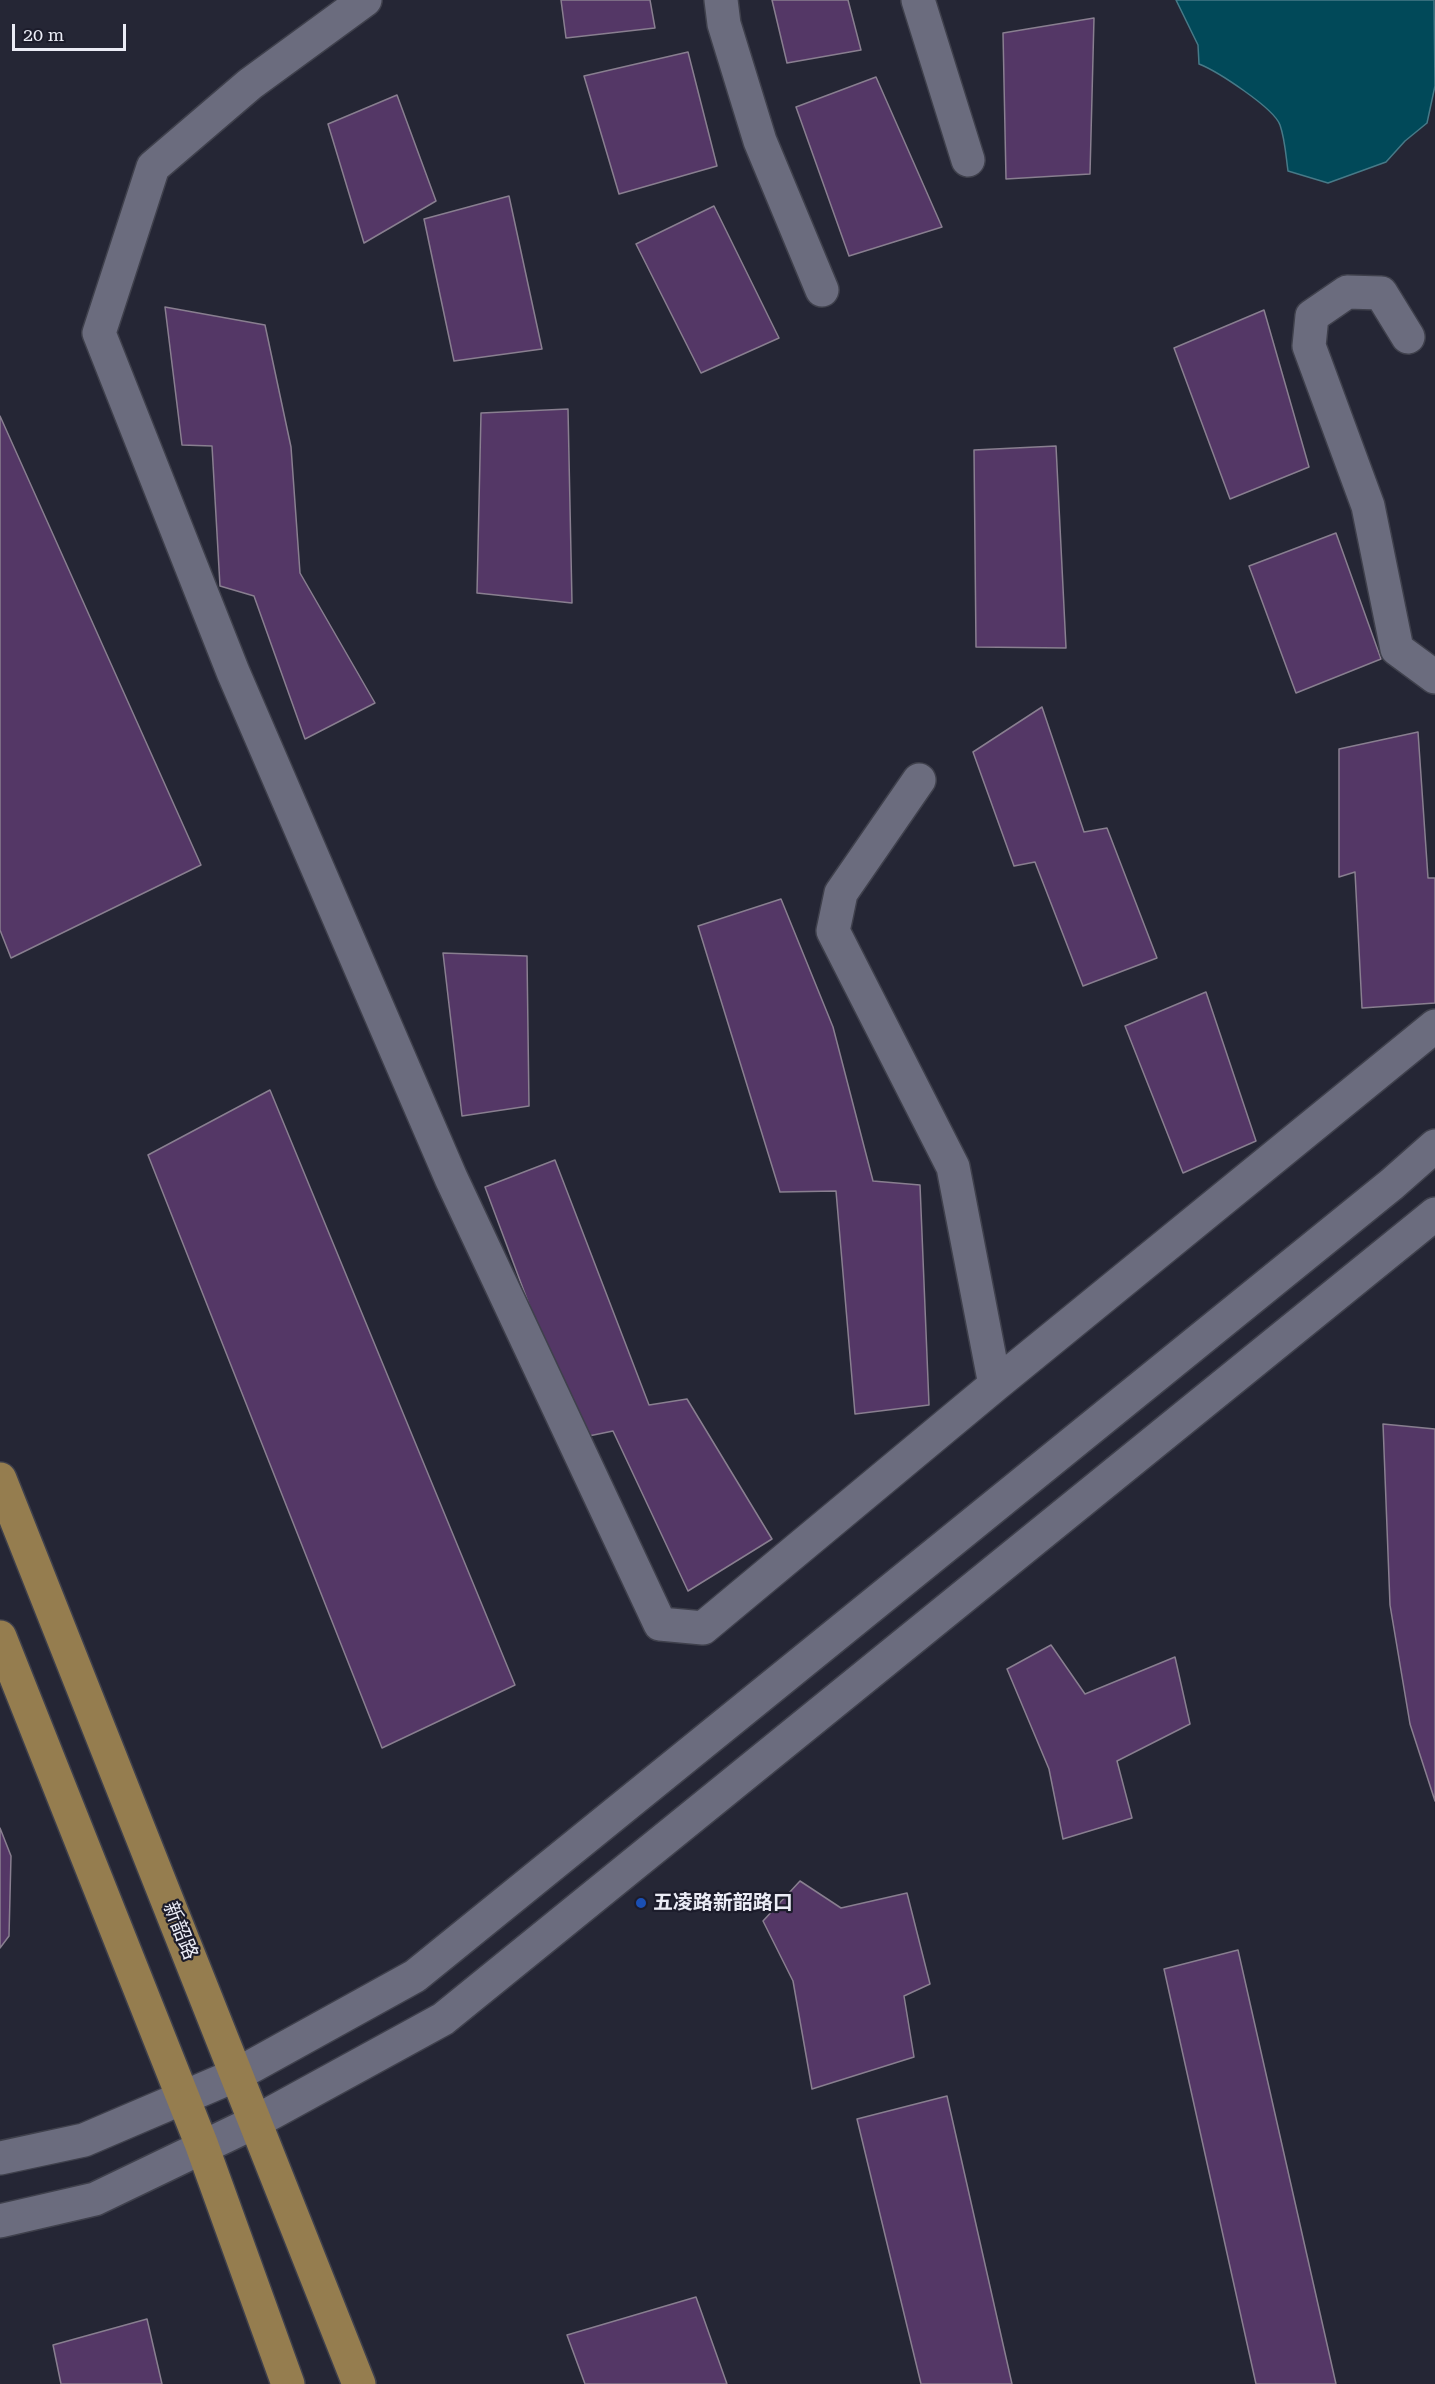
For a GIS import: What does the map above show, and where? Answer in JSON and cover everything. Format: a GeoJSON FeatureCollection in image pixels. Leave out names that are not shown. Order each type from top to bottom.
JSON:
{"type":"FeatureCollection","features":[{"type":"Feature","properties":{"kind":"main road","name":"新韶路"},"geometry":{"type":"LineString","coordinates":[[0,1479],[359,2384]]}},
{"type":"Feature","properties":{"kind":"main road"},"geometry":{"type":"LineString","coordinates":[[0,1637],[203,2148],[288,2384]]}},
{"type":"Feature","properties":{"kind":"street"},"geometry":{"type":"LineString","coordinates":[[365,0],[250,84],[153,167],[99,333],[233,672],[451,1178],[660,1624],[703,1628],[995,1385],[1435,1026]]}},
{"type":"Feature","properties":{"kind":"street"},"geometry":{"type":"LineString","coordinates":[[721,0],[724,24],[760,141],[822,290]]}},
{"type":"Feature","properties":{"kind":"street"},"geometry":{"type":"LineString","coordinates":[[918,0],[968,160]]}},
{"type":"Feature","properties":{"kind":"street"},"geometry":{"type":"LineString","coordinates":[[1408,337],[1381,293],[1347,292],[1312,316],[1308,346],[1368,506],[1397,649],[1435,677]]}},
{"type":"Feature","properties":{"kind":"street"},"geometry":{"type":"LineString","coordinates":[[919,780],[841,892],[833,931],[953,1167],[995,1385]]}},
{"type":"Feature","properties":{"kind":"street"},"geometry":{"type":"LineString","coordinates":[[0,2158],[84,2140],[237,2075],[415,1976],[1392,1184],[1435,1146]]}},
{"type":"Feature","properties":{"kind":"street"},"geometry":{"type":"LineString","coordinates":[[0,2220],[95,2199],[255,2122],[444,2019],[1435,1214]]}},
{"type":"Feature","properties":{"kind":"water"},"geometry":{"type":"Polygon","coordinates":[[[1176,0],[1434,0],[1435,86],[1427,123],[1405,141],[1386,162],[1328,183],[1288,171],[1283,136],[1276,118],[1244,91],[1199,64],[1198,45],[1176,0]]]}},
{"type":"Feature","properties":{"kind":"building"},"geometry":{"type":"Polygon","coordinates":[[[561,0],[650,0],[655,28],[566,38],[561,0]]]}},
{"type":"Feature","properties":{"kind":"building"},"geometry":{"type":"Polygon","coordinates":[[[772,0],[848,0],[861,50],[787,63],[772,0]]]}},
{"type":"Feature","properties":{"kind":"building"},"geometry":{"type":"Polygon","coordinates":[[[1094,18],[1090,174],[1006,179],[1003,33],[1094,18]]]}},
{"type":"Feature","properties":{"kind":"building"},"geometry":{"type":"Polygon","coordinates":[[[688,52],[717,166],[619,194],[584,76],[688,52]]]}},
{"type":"Feature","properties":{"kind":"building"},"geometry":{"type":"Polygon","coordinates":[[[876,77],[942,227],[849,256],[796,107],[876,77]]]}},
{"type":"Feature","properties":{"kind":"building"},"geometry":{"type":"Polygon","coordinates":[[[397,95],[436,201],[364,243],[328,124],[397,95]]]}},
{"type":"Feature","properties":{"kind":"building"},"geometry":{"type":"Polygon","coordinates":[[[509,196],[542,349],[454,361],[424,219],[509,196]]]}},
{"type":"Feature","properties":{"kind":"building"},"geometry":{"type":"Polygon","coordinates":[[[714,206],[779,338],[701,373],[636,244],[714,206]]]}},
{"type":"Feature","properties":{"kind":"building"},"geometry":{"type":"Polygon","coordinates":[[[165,307],[265,325],[291,447],[300,573],[375,703],[305,739],[254,596],[220,586],[212,446],[182,445],[165,307]]]}},
{"type":"Feature","properties":{"kind":"building"},"geometry":{"type":"Polygon","coordinates":[[[1264,310],[1309,467],[1230,499],[1174,348],[1264,310]]]}},
{"type":"Feature","properties":{"kind":"building"},"geometry":{"type":"Polygon","coordinates":[[[568,409],[572,603],[477,593],[481,413],[568,409]]]}},
{"type":"Feature","properties":{"kind":"building"},"geometry":{"type":"Polygon","coordinates":[[[0,416],[201,865],[11,958],[0,930],[0,416]]]}},
{"type":"Feature","properties":{"kind":"building"},"geometry":{"type":"Polygon","coordinates":[[[1056,446],[1066,648],[976,647],[974,450],[1056,446]]]}},
{"type":"Feature","properties":{"kind":"building"},"geometry":{"type":"Polygon","coordinates":[[[1336,533],[1381,659],[1296,693],[1249,566],[1336,533]]]}},
{"type":"Feature","properties":{"kind":"building"},"geometry":{"type":"Polygon","coordinates":[[[1042,707],[1084,832],[1107,828],[1157,958],[1083,986],[1035,862],[1014,866],[973,752],[1042,707]]]}},
{"type":"Feature","properties":{"kind":"building"},"geometry":{"type":"Polygon","coordinates":[[[1418,732],[1428,878],[1435,878],[1435,1003],[1362,1008],[1355,872],[1339,877],[1339,749],[1418,732]]]}},
{"type":"Feature","properties":{"kind":"building"},"geometry":{"type":"Polygon","coordinates":[[[781,899],[833,1027],[873,1181],[920,1185],[929,1405],[855,1414],[836,1191],[780,1192],[698,926],[781,899]]]}},
{"type":"Feature","properties":{"kind":"building"},"geometry":{"type":"Polygon","coordinates":[[[443,953],[527,956],[529,1106],[462,1116],[443,953]]]}},
{"type":"Feature","properties":{"kind":"building"},"geometry":{"type":"Polygon","coordinates":[[[1206,992],[1256,1141],[1183,1173],[1125,1026],[1206,992]]]}},
{"type":"Feature","properties":{"kind":"building"},"geometry":{"type":"Polygon","coordinates":[[[270,1090],[515,1685],[382,1748],[148,1155],[270,1090]]]}},
{"type":"Feature","properties":{"kind":"building"},"geometry":{"type":"Polygon","coordinates":[[[555,1160],[649,1405],[687,1399],[772,1539],[688,1591],[613,1431],[579,1438],[485,1187],[555,1160]]]}},
{"type":"Feature","properties":{"kind":"building"},"geometry":{"type":"Polygon","coordinates":[[[1383,1424],[1435,1429],[1435,1801],[1410,1724],[1390,1605],[1383,1424]]]}},
{"type":"Feature","properties":{"kind":"building"},"geometry":{"type":"Polygon","coordinates":[[[1051,1645],[1085,1694],[1175,1657],[1190,1724],[1117,1761],[1132,1818],[1063,1839],[1049,1769],[1007,1669],[1051,1645]]]}},
{"type":"Feature","properties":{"kind":"building"},"geometry":{"type":"Polygon","coordinates":[[[0,1828],[11,1856],[9,1936],[0,1948],[0,1828]]]}},
{"type":"Feature","properties":{"kind":"building"},"geometry":{"type":"Polygon","coordinates":[[[800,1881],[841,1908],[907,1893],[930,1984],[904,1996],[914,2057],[812,2089],[793,1981],[763,1921],[800,1881]]]}},
{"type":"Feature","properties":{"kind":"building"},"geometry":{"type":"Polygon","coordinates":[[[1238,1950],[1336,2384],[1256,2384],[1164,1969],[1238,1950]]]}},
{"type":"Feature","properties":{"kind":"building"},"geometry":{"type":"Polygon","coordinates":[[[947,2096],[1012,2384],[921,2384],[857,2119],[947,2096]]]}},
{"type":"Feature","properties":{"kind":"building"},"geometry":{"type":"Polygon","coordinates":[[[696,2297],[727,2384],[585,2384],[567,2335],[696,2297]]]}},
{"type":"Feature","properties":{"kind":"building"},"geometry":{"type":"Polygon","coordinates":[[[147,2319],[162,2384],[61,2384],[53,2345],[147,2319]]]}},
{"type":"Feature","properties":{"kind":"place","name":"五凌路新韶路口"},"geometry":{"type":"Point","coordinates":[641,1903]}}]}
